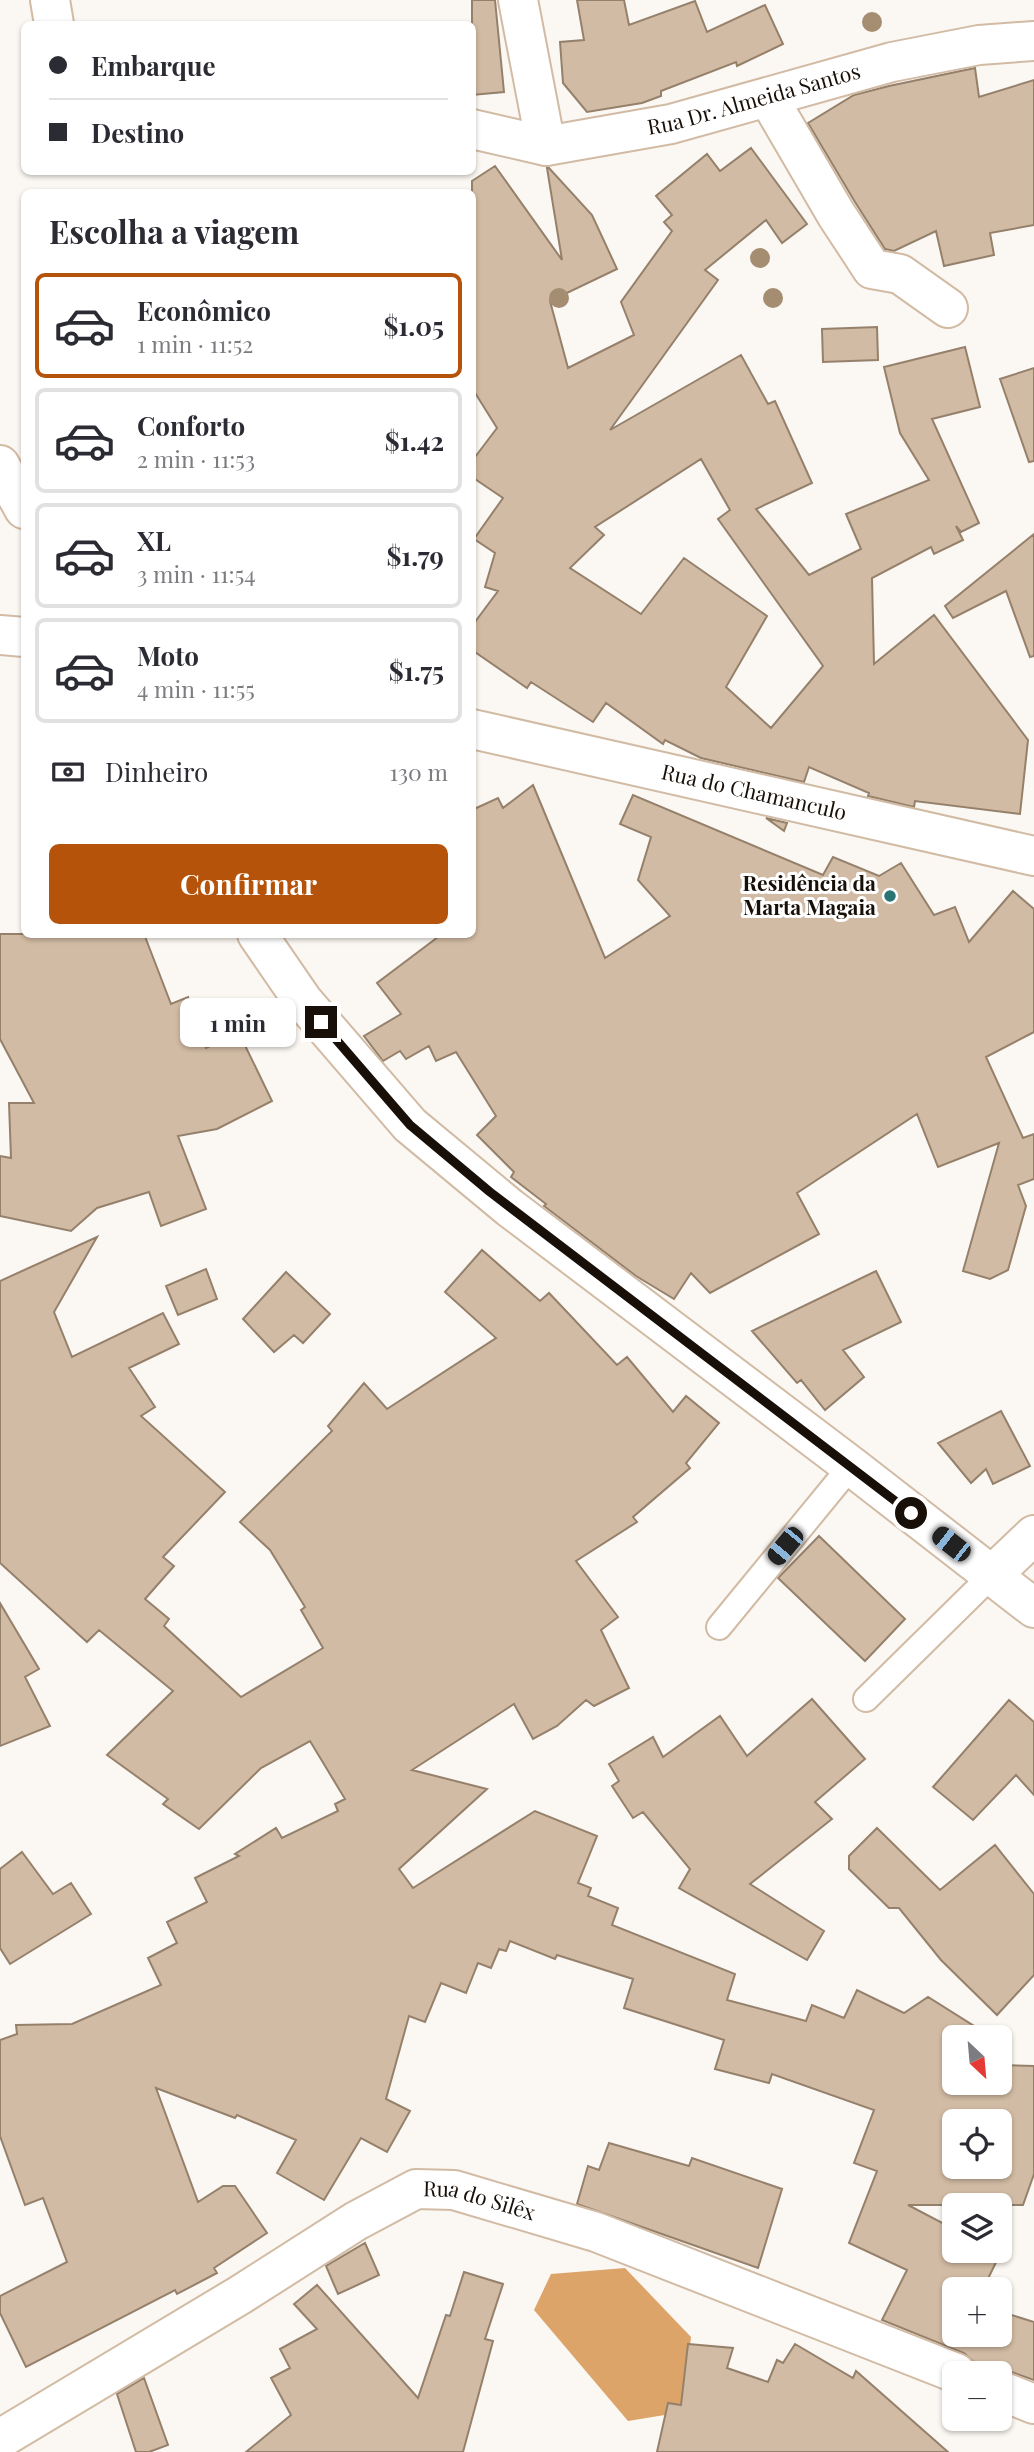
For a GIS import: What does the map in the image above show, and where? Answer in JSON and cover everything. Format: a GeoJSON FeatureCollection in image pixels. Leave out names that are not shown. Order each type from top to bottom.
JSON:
{"type":"FeatureCollection","features":[{"type":"Feature","properties":{"kind":"street"},"geometry":{"type":"LineString","coordinates":[[50,0],[54,21]]}},
{"type":"Feature","properties":{"kind":"street"},"geometry":{"type":"LineString","coordinates":[[518,0],[546,146]]}},
{"type":"Feature","properties":{"kind":"street","name":"Rua Dr. Almeida Santos"},"geometry":{"type":"LineString","coordinates":[[476,130],[546,146],[671,124],[769,99],[892,62],[979,45],[1034,41]]}},
{"type":"Feature","properties":{"kind":"street"},"geometry":{"type":"LineString","coordinates":[[769,99],[836,214],[872,269],[900,274],[948,308]]}},
{"type":"Feature","properties":{"kind":"street"},"geometry":{"type":"LineString","coordinates":[[0,465],[21,504]]}},
{"type":"Feature","properties":{"kind":"street"},"geometry":{"type":"LineString","coordinates":[[0,635],[21,637]]}},
{"type":"Feature","properties":{"kind":"street","name":"Rua do Chamanculo"},"geometry":{"type":"LineString","coordinates":[[476,730],[1034,856]]}},
{"type":"Feature","properties":{"kind":"street"},"geometry":{"type":"LineString","coordinates":[[260,938],[303,1001],[410,1125],[510,1208],[851,1465],[1034,1608]]}},
{"type":"Feature","properties":{"kind":"street"},"geometry":{"type":"LineString","coordinates":[[991,1576],[1034,1535]]}},
{"type":"Feature","properties":{"kind":"street","name":"Rua do Silêx"},"geometry":{"type":"LineString","coordinates":[[0,2439],[356,2221],[416,2189],[454,2190],[596,2232],[942,2368]]}},
{"type":"Feature","properties":{"kind":"street"},"geometry":{"type":"LineString","coordinates":[[1012,2395],[1034,2404]]}},
{"type":"Feature","properties":{"kind":"lane"},"geometry":{"type":"LineString","coordinates":[[719,1627],[851,1465]]}},
{"type":"Feature","properties":{"kind":"lane"},"geometry":{"type":"LineString","coordinates":[[866,1699],[991,1576]]}},
{"type":"Feature","properties":{"kind":"shaded area"},"geometry":{"type":"Polygon","coordinates":[[[625,2268],[691,2337],[683,2412],[628,2421],[534,2310],[551,2274],[625,2268]]]}},
{"type":"Feature","properties":{"kind":"building"},"geometry":{"type":"Polygon","coordinates":[[[472,0],[495,0],[504,92],[476,95],[476,21],[472,21],[472,0]]]}},
{"type":"Feature","properties":{"kind":"building"},"geometry":{"type":"Polygon","coordinates":[[[577,0],[624,0],[629,25],[695,1],[707,32],[765,5],[783,44],[737,66],[736,62],[661,91],[661,96],[642,103],[587,112],[563,83],[560,42],[584,40],[577,0]]]}},
{"type":"Feature","properties":{"kind":"building"},"geometry":{"type":"Polygon","coordinates":[[[975,68],[979,97],[1034,80],[1034,225],[990,233],[994,255],[944,266],[936,231],[894,251],[885,249],[808,123],[854,95],[975,68]]]}},
{"type":"Feature","properties":{"kind":"building"},"geometry":{"type":"Polygon","coordinates":[[[751,148],[807,224],[782,243],[766,220],[705,270],[718,280],[610,430],[741,355],[768,404],[775,401],[812,483],[756,509],[809,575],[861,549],[846,514],[929,480],[900,433],[884,367],[965,347],[980,407],[932,419],[979,523],[961,532],[956,526],[963,540],[934,554],[931,547],[872,578],[874,664],[934,615],[1028,740],[1020,814],[915,801],[914,807],[868,796],[869,793],[809,767],[804,782],[701,758],[665,740],[663,744],[606,703],[593,722],[531,682],[527,688],[476,653],[476,621],[498,591],[485,587],[495,553],[476,540],[476,536],[503,498],[476,480],[476,456],[497,428],[476,394],[476,189],[472,189],[472,181],[495,166],[562,260],[547,168],[592,215],[617,269],[550,301],[568,368],[634,335],[621,302],[672,231],[664,222],[672,215],[656,196],[707,154],[720,171],[751,148]],[[701,459],[595,527],[604,535],[570,568],[641,614],[684,558],[767,616],[726,687],[771,728],[823,666],[718,519],[730,510],[701,459]]]}},
{"type":"Feature","properties":{"kind":"building"},"geometry":{"type":"Polygon","coordinates":[[[877,327],[878,360],[823,362],[822,329],[877,327]]]}},
{"type":"Feature","properties":{"kind":"building"},"geometry":{"type":"Polygon","coordinates":[[[1034,368],[1034,461],[1029,462],[1000,379],[1034,368]]]}},
{"type":"Feature","properties":{"kind":"building"},"geometry":{"type":"Polygon","coordinates":[[[1034,534],[1034,656],[1030,657],[1006,591],[953,618],[945,606],[1034,534]]]}},
{"type":"Feature","properties":{"kind":"building"},"geometry":{"type":"Polygon","coordinates":[[[533,785],[605,958],[670,916],[638,880],[651,837],[620,824],[633,795],[823,875],[833,857],[879,876],[901,863],[934,915],[955,907],[969,942],[1013,891],[1034,909],[1034,1032],[986,1057],[1023,1138],[1034,1134],[1034,1179],[1018,1185],[1026,1206],[1008,1270],[990,1279],[963,1271],[999,1143],[938,1167],[917,1114],[797,1193],[819,1234],[710,1293],[691,1273],[674,1299],[636,1276],[544,1206],[546,1204],[511,1177],[514,1172],[477,1135],[496,1116],[456,1052],[436,1061],[429,1046],[406,1059],[400,1051],[383,1061],[364,1036],[401,1014],[377,983],[437,938],[476,938],[476,808],[498,798],[503,808],[533,785]]]}},
{"type":"Feature","properties":{"kind":"building"},"geometry":{"type":"Polygon","coordinates":[[[766,818],[787,823],[784,831],[766,818]]]}},
{"type":"Feature","properties":{"kind":"building"},"geometry":{"type":"Polygon","coordinates":[[[0,934],[21,934],[21,938],[146,938],[171,1004],[188,997],[206,1048],[239,1033],[272,1101],[217,1129],[178,1136],[206,1209],[161,1226],[149,1192],[97,1208],[71,1231],[0,1216],[0,1156],[11,1158],[9,1103],[34,1103],[0,1039],[0,934]]]}},
{"type":"Feature","properties":{"kind":"building"},"geometry":{"type":"Polygon","coordinates":[[[97,1237],[54,1312],[72,1357],[163,1313],[179,1344],[129,1368],[155,1407],[141,1416],[225,1492],[163,1557],[174,1566],[145,1599],[169,1619],[164,1626],[241,1697],[323,1648],[301,1610],[305,1607],[270,1550],[240,1522],[332,1431],[328,1426],[364,1383],[387,1409],[496,1338],[445,1292],[482,1250],[540,1301],[549,1293],[617,1365],[627,1357],[673,1412],[686,1396],[719,1423],[686,1463],[690,1468],[633,1517],[637,1522],[576,1561],[618,1617],[601,1630],[629,1688],[594,1706],[586,1700],[557,1726],[533,1739],[514,1704],[412,1770],[487,1789],[399,1869],[413,1888],[535,1811],[597,1836],[578,1883],[591,1888],[588,1896],[618,1908],[612,1925],[735,1974],[727,2000],[806,2021],[812,2005],[844,2018],[857,1990],[904,2013],[928,1997],[972,2025],[942,2025],[942,2095],[1012,2095],[1012,2065],[1034,2066],[1034,2174],[1023,2205],[1012,2205],[1012,2193],[942,2193],[942,2205],[908,2205],[942,2223],[942,2263],[996,2263],[989,2277],[942,2277],[942,2344],[882,2320],[907,2270],[849,2243],[877,2171],[854,2163],[874,2110],[772,2074],[769,2083],[715,2069],[724,2040],[624,2008],[633,1979],[557,1955],[555,1959],[510,1941],[506,1951],[499,1949],[491,1968],[478,1963],[466,1993],[441,1983],[425,2022],[409,2016],[386,2099],[410,2111],[387,2152],[361,2138],[324,2200],[277,2173],[296,2140],[237,2115],[235,2118],[156,2088],[198,2202],[223,2186],[235,2186],[267,2233],[214,2268],[217,2273],[177,2294],[175,2290],[26,2367],[0,2313],[0,2296],[67,2262],[43,2198],[25,2205],[0,2136],[0,2040],[17,2034],[16,2025],[72,2024],[161,1985],[148,1958],[177,1943],[167,1922],[207,1902],[195,1878],[239,1856],[235,1854],[276,1828],[282,1838],[338,1811],[335,1804],[345,1799],[310,1741],[261,1768],[199,1829],[163,1804],[168,1799],[107,1755],[173,1691],[99,1630],[87,1642],[0,1563],[0,1281],[97,1237]]]}},
{"type":"Feature","properties":{"kind":"building"},"geometry":{"type":"Polygon","coordinates":[[[206,1269],[217,1299],[178,1315],[166,1286],[206,1269]]]}},
{"type":"Feature","properties":{"kind":"building"},"geometry":{"type":"Polygon","coordinates":[[[876,1271],[901,1322],[843,1350],[864,1377],[825,1410],[801,1380],[797,1383],[752,1331],[876,1271]]]}},
{"type":"Feature","properties":{"kind":"building"},"geometry":{"type":"Polygon","coordinates":[[[286,1272],[330,1314],[303,1343],[294,1335],[274,1352],[243,1319],[286,1272]]]}},
{"type":"Feature","properties":{"kind":"building"},"geometry":{"type":"Polygon","coordinates":[[[1001,1411],[1030,1466],[993,1484],[986,1469],[971,1483],[938,1443],[1001,1411]]]}},
{"type":"Feature","properties":{"kind":"building"},"geometry":{"type":"Polygon","coordinates":[[[819,1536],[905,1619],[865,1661],[778,1578],[819,1536]]]}},
{"type":"Feature","properties":{"kind":"building"},"geometry":{"type":"Polygon","coordinates":[[[0,1603],[39,1669],[25,1677],[50,1726],[0,1746],[0,1603]]]}},
{"type":"Feature","properties":{"kind":"building"},"geometry":{"type":"Polygon","coordinates":[[[812,1699],[865,1759],[815,1802],[832,1819],[750,1884],[824,1931],[807,1960],[679,1888],[690,1869],[643,1812],[633,1818],[612,1786],[619,1781],[609,1764],[653,1737],[663,1757],[720,1716],[747,1756],[812,1699]]]}},
{"type":"Feature","properties":{"kind":"building"},"geometry":{"type":"Polygon","coordinates":[[[1009,1700],[1034,1722],[1034,1795],[1016,1775],[973,1820],[933,1787],[1009,1700]]]}},
{"type":"Feature","properties":{"kind":"building"},"geometry":{"type":"Polygon","coordinates":[[[877,1828],[940,1890],[995,1845],[1034,1894],[1034,1975],[997,2015],[941,1960],[899,1908],[889,1908],[849,1869],[849,1856],[877,1828]]]}},
{"type":"Feature","properties":{"kind":"building"},"geometry":{"type":"Polygon","coordinates":[[[22,1852],[53,1894],[71,1883],[91,1914],[10,1964],[0,1948],[0,1869],[22,1852]]]}},
{"type":"Feature","properties":{"kind":"building"},"geometry":{"type":"Polygon","coordinates":[[[609,2143],[689,2166],[692,2158],[782,2189],[758,2268],[577,2204],[588,2166],[599,2170],[609,2143]]]}},
{"type":"Feature","properties":{"kind":"building"},"geometry":{"type":"Polygon","coordinates":[[[365,2243],[379,2275],[338,2294],[326,2266],[365,2243]]]}},
{"type":"Feature","properties":{"kind":"building"},"geometry":{"type":"Polygon","coordinates":[[[464,2272],[503,2284],[485,2339],[493,2341],[463,2452],[246,2452],[291,2415],[271,2378],[290,2368],[280,2349],[317,2329],[294,2304],[317,2285],[418,2398],[446,2315],[450,2316],[464,2272]]]}},
{"type":"Feature","properties":{"kind":"building"},"geometry":{"type":"Polygon","coordinates":[[[1012,2315],[1034,2322],[1034,2380],[1012,2372],[1012,2361],[973,2361],[964,2353],[949,2347],[1012,2347],[1012,2315]]]}},
{"type":"Feature","properties":{"kind":"building"},"geometry":{"type":"Polygon","coordinates":[[[688,2344],[733,2348],[727,2368],[768,2382],[777,2360],[783,2363],[795,2344],[853,2378],[856,2371],[948,2452],[657,2452],[668,2403],[681,2405],[688,2344]]]}},
{"type":"Feature","properties":{"kind":"building"},"geometry":{"type":"Polygon","coordinates":[[[144,2378],[168,2445],[149,2452],[136,2452],[117,2394],[144,2378]]]}},
{"type":"Feature","properties":{"kind":"place","name":"Residência da Marta Magaia"},"geometry":{"type":"Point","coordinates":[890,896]}},
{"type":"Feature","properties":{"kind":"route"},"geometry":{"type":"LineString","coordinates":[[321,1022],[410,1125],[490,1192],[911,1513]]}}]}
